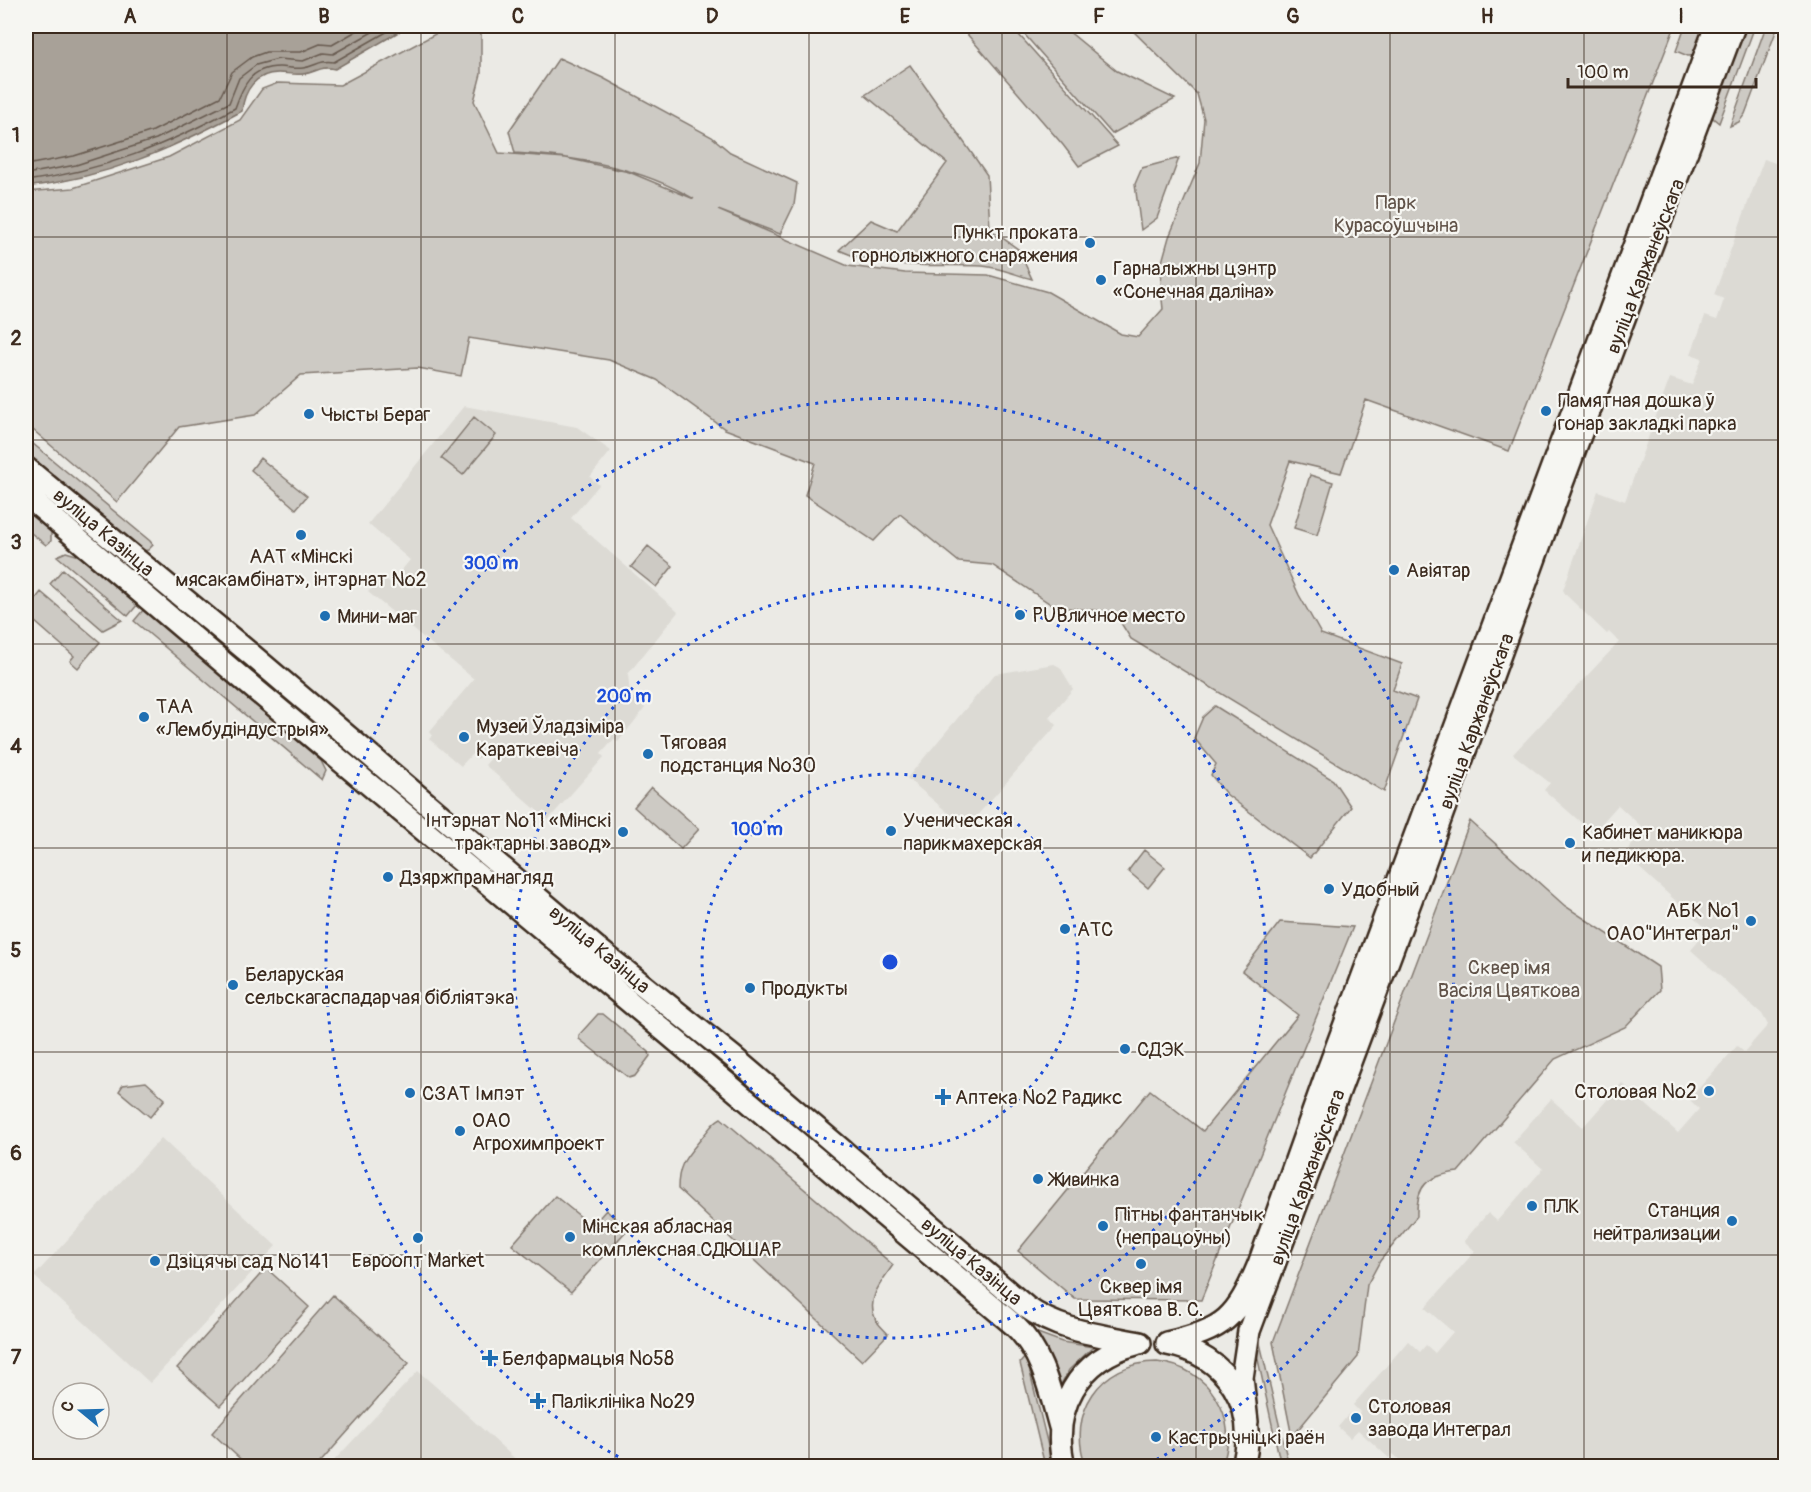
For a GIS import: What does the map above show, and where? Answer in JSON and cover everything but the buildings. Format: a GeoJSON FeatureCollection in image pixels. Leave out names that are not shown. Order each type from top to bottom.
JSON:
{"type":"FeatureCollection","features":[{"type":"Feature","properties":{"kind":"main road","name":"вуліца Каржанеўскага"},"geometry":{"type":"LineString","coordinates":[[1167,1343],[1209,1331],[1222,1323],[1240,1303],[1255,1274],[1410,847],[1716,26]]}},
{"type":"Feature","properties":{"kind":"main road","name":"вуліца Каржанеўскага"},"geometry":{"type":"LineString","coordinates":[[1247,1424],[1242,1378],[1249,1331],[1420,876],[1561,486],[1734,26]]}},
{"type":"Feature","properties":{"kind":"main road","name":"вуліца Казінца"},"geometry":{"type":"LineString","coordinates":[[26,468],[359,746],[598,950],[733,1057],[1026,1306],[1044,1319],[1063,1327],[1140,1343]]}},
{"type":"Feature","properties":{"kind":"main road","name":"вуліца Казінца"},"geometry":{"type":"LineString","coordinates":[[26,495],[1019,1329],[1041,1365],[1060,1427]]}},
{"type":"Feature","properties":{"kind":"main road"},"geometry":{"type":"LineString","coordinates":[[128,581],[143,564]]}},
{"type":"Feature","properties":{"kind":"main road"},"geometry":{"type":"LineString","coordinates":[[344,763],[359,746]]}},
{"type":"Feature","properties":{"kind":"main road"},"geometry":{"type":"LineString","coordinates":[[1064,1467],[1060,1447],[1060,1427],[1068,1398],[1086,1372],[1112,1352],[1140,1343],[1167,1343],[1196,1352],[1221,1371],[1237,1393],[1260,1467]]}},
{"type":"Feature","properties":{"kind":"main road"},"geometry":{"type":"LineString","coordinates":[[1243,1467],[1247,1447],[1247,1424]]}},
{"type":"Feature","properties":{"kind":"shaded area"},"geometry":{"type":"Polygon","coordinates":[[[1764,159],[1786,167],[1785,1466],[1407,1466],[1393,1454],[1389,1458],[1358,1430],[1350,1438],[1338,1427],[1349,1414],[1354,1418],[1360,1412],[1353,1405],[1408,1341],[1420,1352],[1426,1345],[1435,1353],[1453,1332],[1425,1308],[1475,1251],[1464,1241],[1488,1213],[1497,1221],[1543,1169],[1513,1142],[1551,1099],[1583,1127],[1622,1083],[1678,1133],[1699,1109],[1689,1099],[1737,1046],[1744,1052],[1768,1025],[1762,1014],[1691,950],[1708,930],[1624,854],[1645,830],[1618,805],[1593,833],[1544,790],[1550,783],[1513,754],[1619,642],[1609,632],[1607,634],[1563,590],[1598,491],[1625,501],[1670,378],[1692,385],[1702,358],[1691,354],[1705,316],[1717,320],[1724,299],[1714,295],[1764,159]]]}},
{"type":"Feature","properties":{"kind":"shaded area"},"geometry":{"type":"Polygon","coordinates":[[[464,406],[577,427],[611,451],[590,477],[599,485],[571,518],[678,612],[628,674],[630,695],[645,708],[618,742],[614,739],[601,754],[604,757],[548,820],[485,765],[494,755],[487,749],[478,759],[472,754],[461,766],[429,739],[432,736],[429,732],[474,679],[368,592],[382,576],[391,583],[410,560],[368,524],[464,406]]]}},
{"type":"Feature","properties":{"kind":"shaded area"},"geometry":{"type":"Polygon","coordinates":[[[1054,664],[1060,667],[1073,689],[1049,717],[1057,725],[966,828],[907,778],[995,674],[1054,664]]]}},
{"type":"Feature","properties":{"kind":"shaded area","name":"Дзіцячы сад №141"},"geometry":{"type":"Polygon","coordinates":[[[161,1138],[276,1246],[150,1383],[34,1276],[161,1138]]]}},
{"type":"Feature","properties":{"kind":"shaded area"},"geometry":{"type":"Polygon","coordinates":[[[418,1371],[443,1393],[523,1466],[329,1466],[418,1371]]]}},
{"type":"Feature","properties":{"kind":"green space","name":"Парк Курасоўшчына"},"geometry":{"type":"Polygon","coordinates":[[[450,26],[481,26],[481,74],[474,101],[499,153],[566,158],[629,172],[694,199],[630,171],[562,157],[515,153],[509,131],[559,58],[603,78],[712,137],[730,152],[797,183],[794,205],[780,234],[718,210],[848,266],[905,273],[988,275],[1048,292],[1121,334],[1138,337],[1163,309],[1162,262],[1169,237],[1200,163],[1204,119],[1197,94],[1128,26],[1675,26],[1509,451],[1366,400],[1341,473],[1290,461],[1267,525],[1299,595],[1321,634],[1402,664],[1393,690],[1417,699],[1384,792],[1131,639],[1114,612],[1055,607],[992,565],[959,562],[900,514],[874,541],[805,495],[815,463],[725,429],[657,380],[609,360],[469,338],[461,376],[418,368],[301,375],[255,415],[179,427],[117,502],[26,424],[26,192],[73,188],[169,157],[240,120],[262,89],[278,83],[340,85],[450,26]]]}},
{"type":"Feature","properties":{"kind":"green space"},"geometry":{"type":"Polygon","coordinates":[[[960,26],[1011,26],[1118,146],[1079,166],[960,26]]]}},
{"type":"Feature","properties":{"kind":"green space"},"geometry":{"type":"Polygon","coordinates":[[[1017,26],[1062,26],[1117,71],[1175,99],[1112,134],[1017,26]]]}},
{"type":"Feature","properties":{"kind":"green space"},"geometry":{"type":"Polygon","coordinates":[[[1685,26],[1710,26],[1699,55],[1688,56],[1676,51],[1685,26]]]}},
{"type":"Feature","properties":{"kind":"green space"},"geometry":{"type":"Polygon","coordinates":[[[1743,26],[1755,26],[1719,123],[1713,118],[1712,110],[1743,26]]]}},
{"type":"Feature","properties":{"kind":"green space"},"geometry":{"type":"Polygon","coordinates":[[[1766,26],[1778,26],[1745,114],[1739,122],[1730,126],[1766,26]]]}},
{"type":"Feature","properties":{"kind":"green space"},"geometry":{"type":"Polygon","coordinates":[[[910,65],[987,175],[990,229],[1018,249],[1032,279],[1001,269],[982,266],[891,264],[856,257],[839,250],[871,220],[897,231],[947,163],[865,95],[910,65]]]}},
{"type":"Feature","properties":{"kind":"green space"},"geometry":{"type":"Polygon","coordinates":[[[1179,158],[1157,218],[1141,230],[1135,184],[1142,168],[1179,158]]]}},
{"type":"Feature","properties":{"kind":"green space"},"geometry":{"type":"Polygon","coordinates":[[[474,417],[496,435],[463,475],[441,458],[474,417]]]}},
{"type":"Feature","properties":{"kind":"green space"},"geometry":{"type":"Polygon","coordinates":[[[26,438],[153,545],[148,550],[142,551],[125,541],[26,456],[26,438]]]}},
{"type":"Feature","properties":{"kind":"green space"},"geometry":{"type":"Polygon","coordinates":[[[260,458],[307,496],[296,509],[251,470],[260,458]]]}},
{"type":"Feature","properties":{"kind":"green space"},"geometry":{"type":"Polygon","coordinates":[[[1310,475],[1333,482],[1317,535],[1294,528],[1310,475]]]}},
{"type":"Feature","properties":{"kind":"green space"},"geometry":{"type":"Polygon","coordinates":[[[26,508],[51,530],[51,541],[46,545],[26,529],[26,508]]]}},
{"type":"Feature","properties":{"kind":"green space"},"geometry":{"type":"Polygon","coordinates":[[[648,546],[673,566],[656,587],[631,567],[648,546]]]}},
{"type":"Feature","properties":{"kind":"green space"},"geometry":{"type":"Polygon","coordinates":[[[66,552],[83,557],[138,604],[128,616],[57,556],[66,552]]]}},
{"type":"Feature","properties":{"kind":"green space"},"geometry":{"type":"Polygon","coordinates":[[[63,569],[122,620],[103,630],[50,584],[63,569]]]}},
{"type":"Feature","properties":{"kind":"green space"},"geometry":{"type":"Polygon","coordinates":[[[41,592],[100,642],[78,668],[70,661],[74,656],[26,614],[41,592]]]}},
{"type":"Feature","properties":{"kind":"green space"},"geometry":{"type":"Polygon","coordinates":[[[144,609],[321,761],[326,771],[322,780],[134,621],[144,609]]]}},
{"type":"Feature","properties":{"kind":"green space"},"geometry":{"type":"Polygon","coordinates":[[[1215,706],[1333,780],[1351,807],[1310,858],[1226,794],[1211,775],[1216,764],[1194,738],[1203,717],[1215,706]]]}},
{"type":"Feature","properties":{"kind":"green space"},"geometry":{"type":"Polygon","coordinates":[[[651,787],[699,829],[681,849],[634,807],[651,787]]]}},
{"type":"Feature","properties":{"kind":"green space","name":"Сквер імя Васіля Цвяткова"},"geometry":{"type":"Polygon","coordinates":[[[1470,821],[1565,906],[1658,967],[1660,990],[1625,1027],[1555,1059],[1458,1172],[1438,1176],[1421,1190],[1417,1216],[1380,1261],[1367,1285],[1358,1357],[1292,1437],[1273,1342],[1470,821]]]}},
{"type":"Feature","properties":{"kind":"green space"},"geometry":{"type":"Polygon","coordinates":[[[1144,850],[1165,867],[1148,888],[1128,871],[1144,850]]]}},
{"type":"Feature","properties":{"kind":"green space"},"geometry":{"type":"Polygon","coordinates":[[[1280,922],[1353,927],[1201,1300],[1075,1299],[1018,1251],[1150,1090],[1203,1131],[1298,1015],[1242,971],[1280,922]]]}},
{"type":"Feature","properties":{"kind":"green space"},"geometry":{"type":"Polygon","coordinates":[[[598,1014],[603,1014],[649,1052],[650,1056],[635,1076],[629,1078],[579,1039],[579,1035],[598,1014]]]}},
{"type":"Feature","properties":{"kind":"green space"},"geometry":{"type":"Polygon","coordinates":[[[146,1082],[165,1099],[150,1117],[119,1091],[123,1085],[146,1082]]]}},
{"type":"Feature","properties":{"kind":"green space"},"geometry":{"type":"Polygon","coordinates":[[[721,1118],[893,1265],[877,1290],[873,1303],[876,1320],[888,1334],[862,1361],[678,1189],[678,1180],[685,1159],[712,1125],[721,1118]]]}},
{"type":"Feature","properties":{"kind":"green space","name":"Мінская абласная комплексная СДЮШАР"},"geometry":{"type":"Polygon","coordinates":[[[555,1196],[592,1226],[606,1210],[627,1230],[571,1292],[512,1245],[555,1196]]]}},
{"type":"Feature","properties":{"kind":"green space"},"geometry":{"type":"Polygon","coordinates":[[[266,1268],[309,1307],[220,1406],[177,1368],[266,1268]]]}},
{"type":"Feature","properties":{"kind":"green space"},"geometry":{"type":"Polygon","coordinates":[[[333,1295],[409,1363],[317,1466],[248,1466],[212,1433],[333,1295]]]}},
{"type":"Feature","properties":{"kind":"green space"},"geometry":{"type":"Polygon","coordinates":[[[1035,1332],[1062,1342],[1093,1347],[1069,1370],[1060,1386],[1045,1348],[1035,1332]]]}},
{"type":"Feature","properties":{"kind":"green space"},"geometry":{"type":"Polygon","coordinates":[[[1259,1339],[1289,1466],[1281,1466],[1257,1355],[1259,1339]]]}},
{"type":"Feature","properties":{"kind":"green space"},"geometry":{"type":"Polygon","coordinates":[[[1026,1356],[1053,1466],[1045,1466],[1020,1363],[1026,1356]]]}},
{"type":"Feature","properties":{"kind":"green space"},"geometry":{"type":"Polygon","coordinates":[[[1157,1362],[1176,1366],[1192,1374],[1205,1384],[1216,1398],[1227,1430],[1227,1448],[1222,1466],[1086,1466],[1081,1447],[1081,1428],[1085,1410],[1093,1394],[1104,1381],[1119,1371],[1137,1364],[1157,1362]]]}},
{"type":"Feature","properties":{"kind":"water"},"geometry":{"type":"Polygon","coordinates":[[[26,26],[409,26],[335,69],[326,68],[303,74],[278,73],[263,76],[257,79],[248,90],[242,111],[190,138],[138,160],[84,177],[26,187],[26,26]]]}},
{"type":"Feature","properties":{"kind":"place","name":"Пункт проката горнолыжного снаряжения"},"geometry":{"type":"Point","coordinates":[1090,243]}},
{"type":"Feature","properties":{"kind":"place","name":"Гарналыжны цэнтр «Сонечная даліна»"},"geometry":{"type":"Point","coordinates":[1101,280]}},
{"type":"Feature","properties":{"kind":"place","name":"Памятная дошка ў гонар закладкі парка"},"geometry":{"type":"Point","coordinates":[1546,411]}},
{"type":"Feature","properties":{"kind":"place","name":"Чысты Бераг"},"geometry":{"type":"Point","coordinates":[309,414]}},
{"type":"Feature","properties":{"kind":"place","name":"ААТ «Мінскі мясакамбінат», інтэрнат №2"},"geometry":{"type":"Point","coordinates":[301,535]}},
{"type":"Feature","properties":{"kind":"place","name":"Авіятар"},"geometry":{"type":"Point","coordinates":[1394,570]}},
{"type":"Feature","properties":{"kind":"place","name":"PUBличное место"},"geometry":{"type":"Point","coordinates":[1020,615]}},
{"type":"Feature","properties":{"kind":"place","name":"Мини-маг"},"geometry":{"type":"Point","coordinates":[325,616]}},
{"type":"Feature","properties":{"kind":"place","name":"ТАА «Лембудіндустрыя»"},"geometry":{"type":"Point","coordinates":[144,717]}},
{"type":"Feature","properties":{"kind":"place","name":"Музей Ўладзіміра Караткевіча"},"geometry":{"type":"Point","coordinates":[464,737]}},
{"type":"Feature","properties":{"kind":"place","name":"Тяговая подстанция №30"},"geometry":{"type":"Point","coordinates":[648,754]}},
{"type":"Feature","properties":{"kind":"place","name":"Ученическая парикмахерская"},"geometry":{"type":"Point","coordinates":[891,831]}},
{"type":"Feature","properties":{"kind":"place","name":"Інтэрнат №11 «Мінскі трактарны завод»"},"geometry":{"type":"Point","coordinates":[623,832]}},
{"type":"Feature","properties":{"kind":"place","name":"Кабинет маникюра и педикюра."},"geometry":{"type":"Point","coordinates":[1570,843]}},
{"type":"Feature","properties":{"kind":"place","name":"Дзяржпрамнагляд"},"geometry":{"type":"Point","coordinates":[388,877]}},
{"type":"Feature","properties":{"kind":"place","name":"Удобный"},"geometry":{"type":"Point","coordinates":[1329,889]}},
{"type":"Feature","properties":{"kind":"place","name":"АБК №1 ОАО\"Интеграл\""},"geometry":{"type":"Point","coordinates":[1751,921]}},
{"type":"Feature","properties":{"kind":"place","name":"АТС"},"geometry":{"type":"Point","coordinates":[1065,929]}},
{"type":"Feature","properties":{"kind":"place","name":"Беларуская сельскагаспадарчая бібліятэка"},"geometry":{"type":"Point","coordinates":[233,985]}},
{"type":"Feature","properties":{"kind":"place","name":"Продукты"},"geometry":{"type":"Point","coordinates":[750,988]}},
{"type":"Feature","properties":{"kind":"place","name":"СДЭК"},"geometry":{"type":"Point","coordinates":[1125,1049]}},
{"type":"Feature","properties":{"kind":"place","name":"Столовая №2"},"geometry":{"type":"Point","coordinates":[1709,1091]}},
{"type":"Feature","properties":{"kind":"place","name":"СЗАТ Імпэт"},"geometry":{"type":"Point","coordinates":[410,1093]}},
{"type":"Feature","properties":{"kind":"place","name":"Аптека №2 Радикс"},"geometry":{"type":"Point","coordinates":[943,1097]}},
{"type":"Feature","properties":{"kind":"place","name":"ОАО Агрохимпроект"},"geometry":{"type":"Point","coordinates":[460,1131]}},
{"type":"Feature","properties":{"kind":"place","name":"Живинка"},"geometry":{"type":"Point","coordinates":[1038,1179]}},
{"type":"Feature","properties":{"kind":"place","name":"ПЛК"},"geometry":{"type":"Point","coordinates":[1532,1206]}},
{"type":"Feature","properties":{"kind":"place","name":"Станция нейтрализации"},"geometry":{"type":"Point","coordinates":[1732,1221]}},
{"type":"Feature","properties":{"kind":"place","name":"Пітны фантанчык (непрацоўны)"},"geometry":{"type":"Point","coordinates":[1103,1226]}},
{"type":"Feature","properties":{"kind":"place","name":"Мінская абласная комплексная СДЮШАР"},"geometry":{"type":"Point","coordinates":[570,1237]}},
{"type":"Feature","properties":{"kind":"place","name":"Евроопт Market"},"geometry":{"type":"Point","coordinates":[418,1238]}},
{"type":"Feature","properties":{"kind":"place","name":"Дзіцячы сад №141"},"geometry":{"type":"Point","coordinates":[155,1261]}},
{"type":"Feature","properties":{"kind":"place","name":"Сквер імя Цвяткова В. С."},"geometry":{"type":"Point","coordinates":[1141,1264]}},
{"type":"Feature","properties":{"kind":"place","name":"Белфармацыя №58"},"geometry":{"type":"Point","coordinates":[490,1358]}},
{"type":"Feature","properties":{"kind":"place","name":"Паліклініка №29"},"geometry":{"type":"Point","coordinates":[538,1401]}},
{"type":"Feature","properties":{"kind":"place","name":"Столовая завода Интеграл"},"geometry":{"type":"Point","coordinates":[1356,1418]}},
{"type":"Feature","properties":{"kind":"place","name":"Кастрычніцкі раён"},"geometry":{"type":"Point","coordinates":[1156,1437]}}]}
